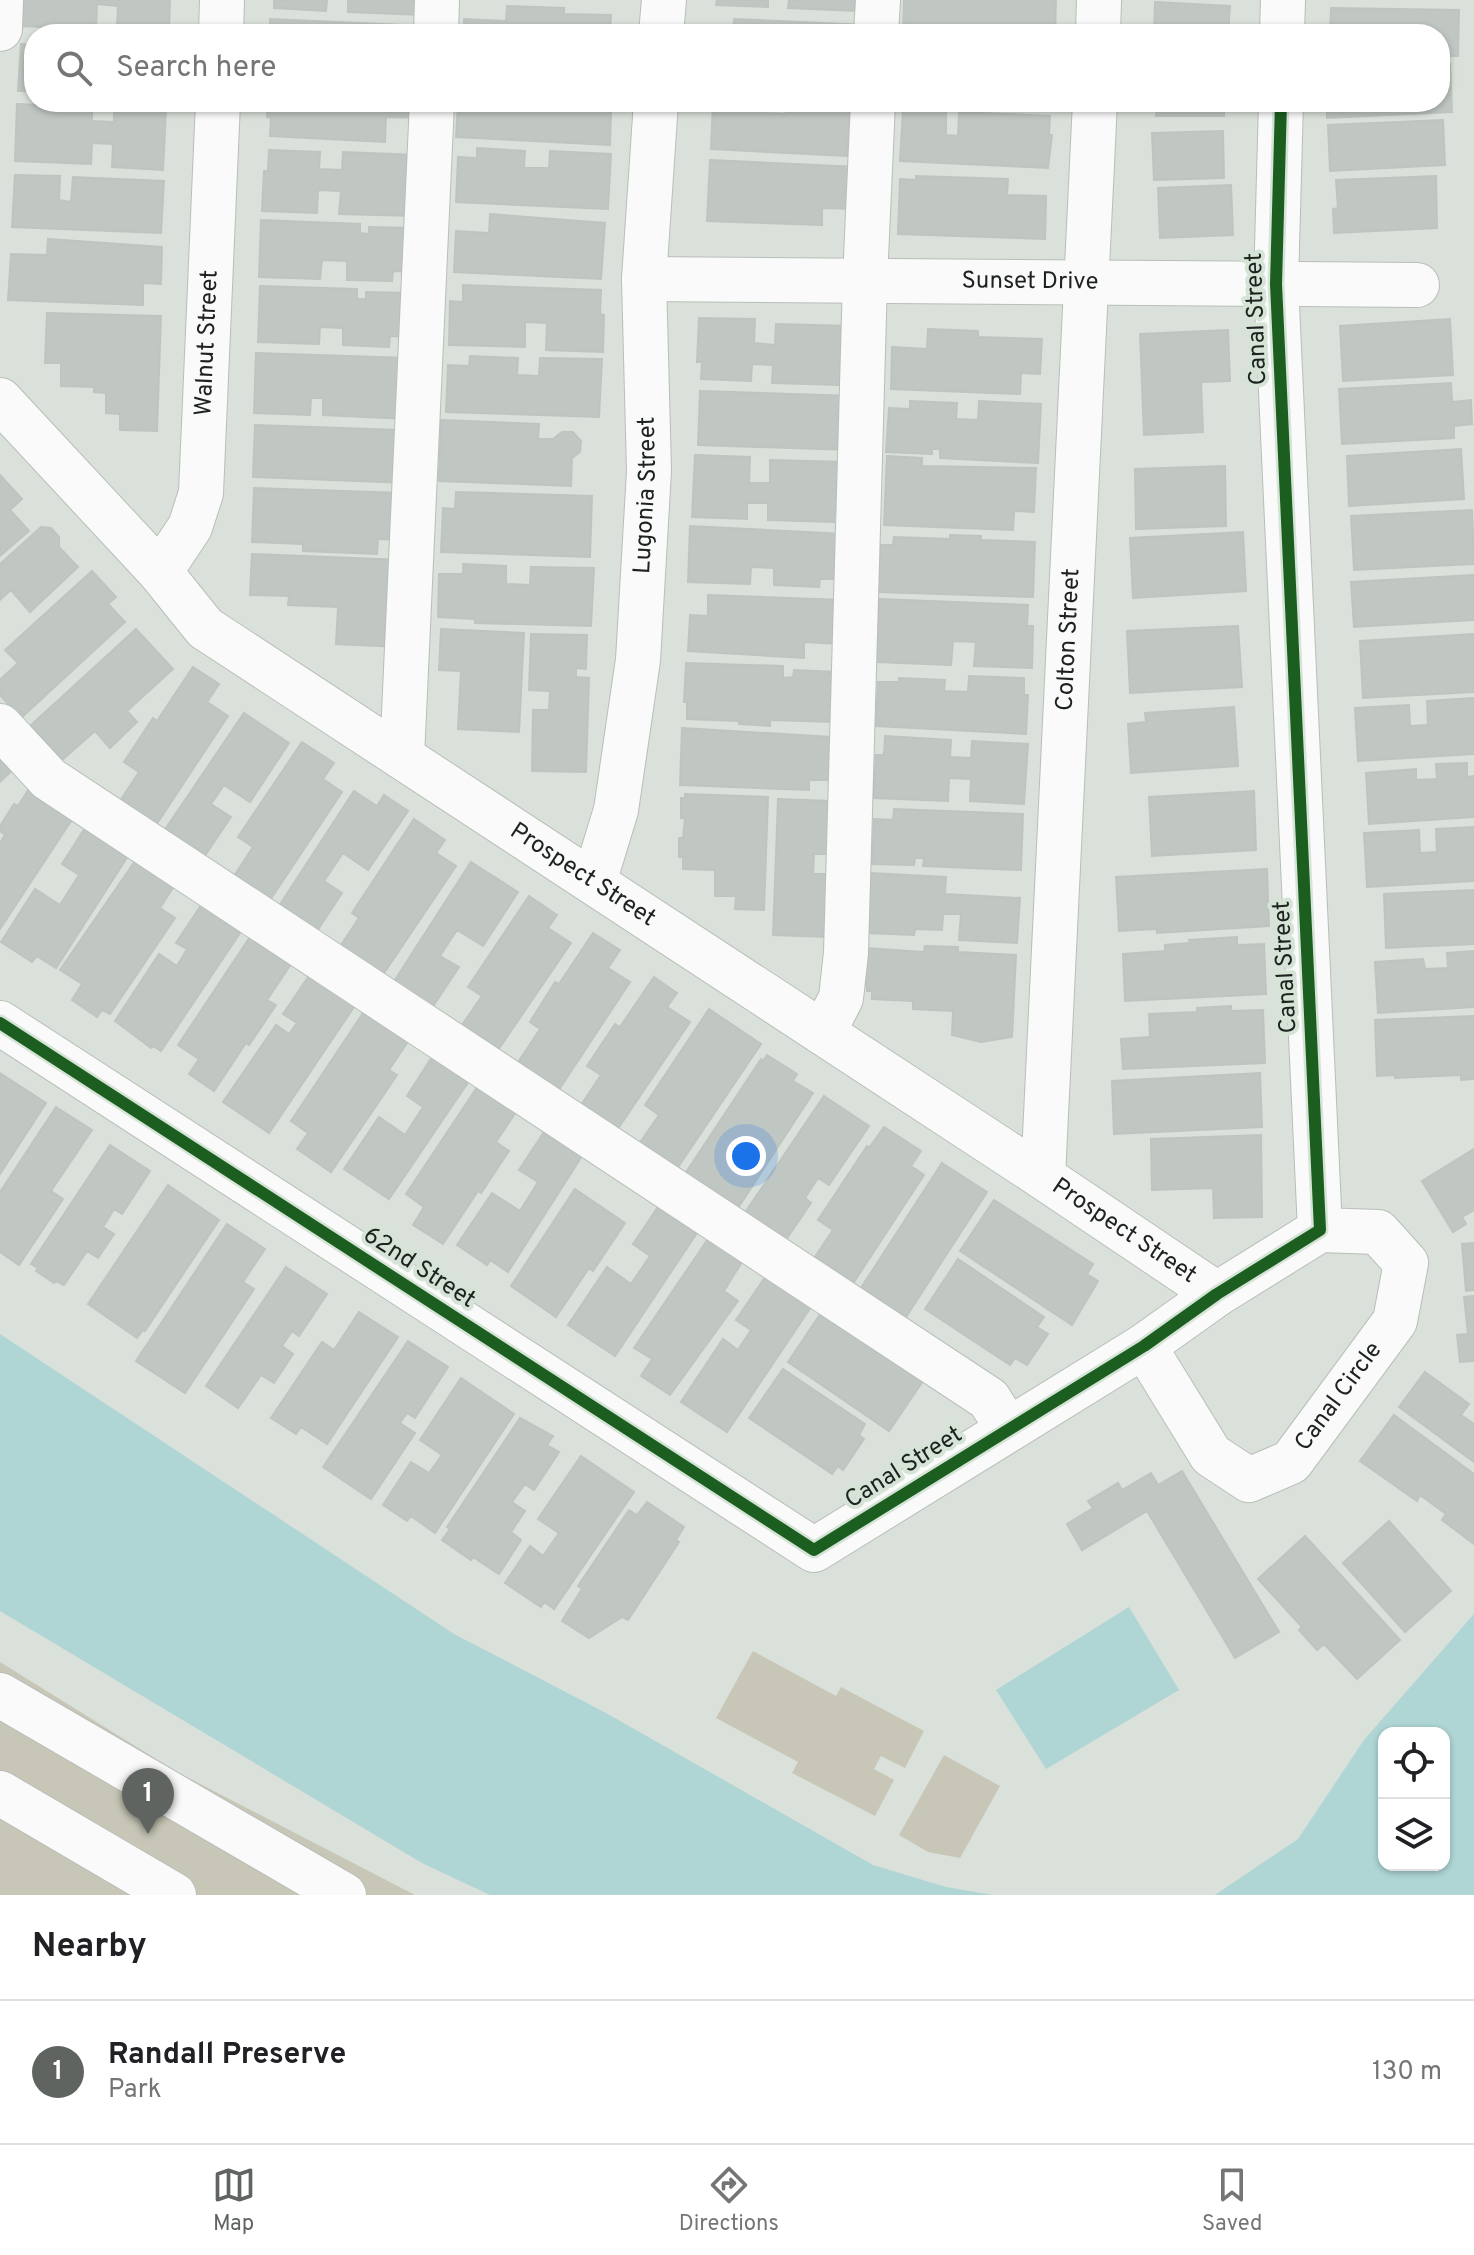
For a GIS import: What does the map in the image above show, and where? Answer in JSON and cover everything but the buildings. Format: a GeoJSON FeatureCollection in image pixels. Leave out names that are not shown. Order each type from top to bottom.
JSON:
{"type":"FeatureCollection","features":[{"type":"Feature","properties":{"kind":"street"},"geometry":{"type":"LineString","coordinates":[[0,29],[1,0]]}},
{"type":"Feature","properties":{"kind":"street"},"geometry":{"type":"LineString","coordinates":[[221,24],[222,0]]}},
{"type":"Feature","properties":{"kind":"street"},"geometry":{"type":"LineString","coordinates":[[436,24],[437,0]]}},
{"type":"Feature","properties":{"kind":"street"},"geometry":{"type":"LineString","coordinates":[[662,24],[664,0]]}},
{"type":"Feature","properties":{"kind":"street"},"geometry":{"type":"LineString","coordinates":[[877,24],[878,0]]}},
{"type":"Feature","properties":{"kind":"street"},"geometry":{"type":"LineString","coordinates":[[1098,24],[1099,0]]}},
{"type":"Feature","properties":{"kind":"street"},"geometry":{"type":"LineString","coordinates":[[1282,24],[1283,0]]}},
{"type":"Feature","properties":{"kind":"street","name":"Walnut Street"},"geometry":{"type":"LineString","coordinates":[[160,572],[190,527],[201,493],[218,112]]}},
{"type":"Feature","properties":{"kind":"street"},"geometry":{"type":"LineString","coordinates":[[402,757],[432,112]]}},
{"type":"Feature","properties":{"kind":"street","name":"Lugonia Street"},"geometry":{"type":"LineString","coordinates":[[594,882],[616,810],[638,660],[649,471],[644,279],[655,112]]}},
{"type":"Feature","properties":{"kind":"street"},"geometry":{"type":"LineString","coordinates":[[823,1033],[841,998],[846,953],[873,112]]}},
{"type":"Feature","properties":{"kind":"street","name":"Colton Street"},"geometry":{"type":"LineString","coordinates":[[1043,1177],[1094,112]]}},
{"type":"Feature","properties":{"kind":"street","name":"Canal Street"},"geometry":{"type":"LineString","coordinates":[[814,1550],[1144,1346],[1217,1294],[1320,1230],[1276,284],[1281,112]]}},
{"type":"Feature","properties":{"kind":"street","name":"Sunset Drive"},"geometry":{"type":"LineString","coordinates":[[644,279],[1417,285]]}},
{"type":"Feature","properties":{"kind":"street","name":"Prospect Street"},"geometry":{"type":"LineString","coordinates":[[0,400],[160,572],[205,628],[1217,1294]]}},
{"type":"Feature","properties":{"kind":"street"},"geometry":{"type":"LineString","coordinates":[[0,726],[49,779],[989,1399],[1008,1429]]}},
{"type":"Feature","properties":{"kind":"street","name":"62nd Street"},"geometry":{"type":"LineString","coordinates":[[0,1023],[814,1550]]}},
{"type":"Feature","properties":{"kind":"street","name":"Canal Circle"},"geometry":{"type":"LineString","coordinates":[[1144,1346],[1211,1455],[1249,1480],[1291,1462],[1395,1321],[1406,1263],[1378,1232],[1320,1230]]}},
{"type":"Feature","properties":{"kind":"street"},"geometry":{"type":"LineString","coordinates":[[0,1695],[344,1895]]}},
{"type":"Feature","properties":{"kind":"street"},"geometry":{"type":"LineString","coordinates":[[0,1793],[174,1895]]}},
{"type":"Feature","properties":{"kind":"shaded area"},"geometry":{"type":"Polygon","coordinates":[[[753,1651],[836,1696],[841,1687],[924,1731],[905,1768],[881,1756],[874,1769],[894,1780],[875,1816],[792,1773],[798,1762],[716,1718],[753,1651]]]}},
{"type":"Feature","properties":{"kind":"shaded area"},"geometry":{"type":"Polygon","coordinates":[[[0,1662],[177,1772],[415,1895],[0,1895],[0,1662]]]}},
{"type":"Feature","properties":{"kind":"shaded area"},"geometry":{"type":"Polygon","coordinates":[[[944,1755],[1000,1786],[960,1858],[928,1852],[899,1835],[944,1755]]]}},
{"type":"Feature","properties":{"kind":"water"},"geometry":{"type":"Polygon","coordinates":[[[0,1334],[454,1634],[606,1713],[873,1865],[946,1887],[993,1895],[490,1895],[422,1863],[0,1611],[0,1334]]]}},
{"type":"Feature","properties":{"kind":"water"},"geometry":{"type":"Polygon","coordinates":[[[1129,1607],[1179,1690],[1046,1769],[996,1690],[1129,1607]]]}},
{"type":"Feature","properties":{"kind":"water"},"geometry":{"type":"Polygon","coordinates":[[[1474,1614],[1474,1895],[1215,1895],[1298,1839],[1364,1740],[1474,1614]]]}},
{"type":"Feature","properties":{"kind":"cycle path"},"geometry":{"type":"LineString","coordinates":[[0,1023],[814,1550],[1144,1346],[1217,1294],[1320,1230],[1276,284],[1281,112]]}},
{"type":"Feature","properties":{"kind":"place","name":"Randall Preserve"},"geometry":{"type":"Point","coordinates":[148,1834]}}]}
